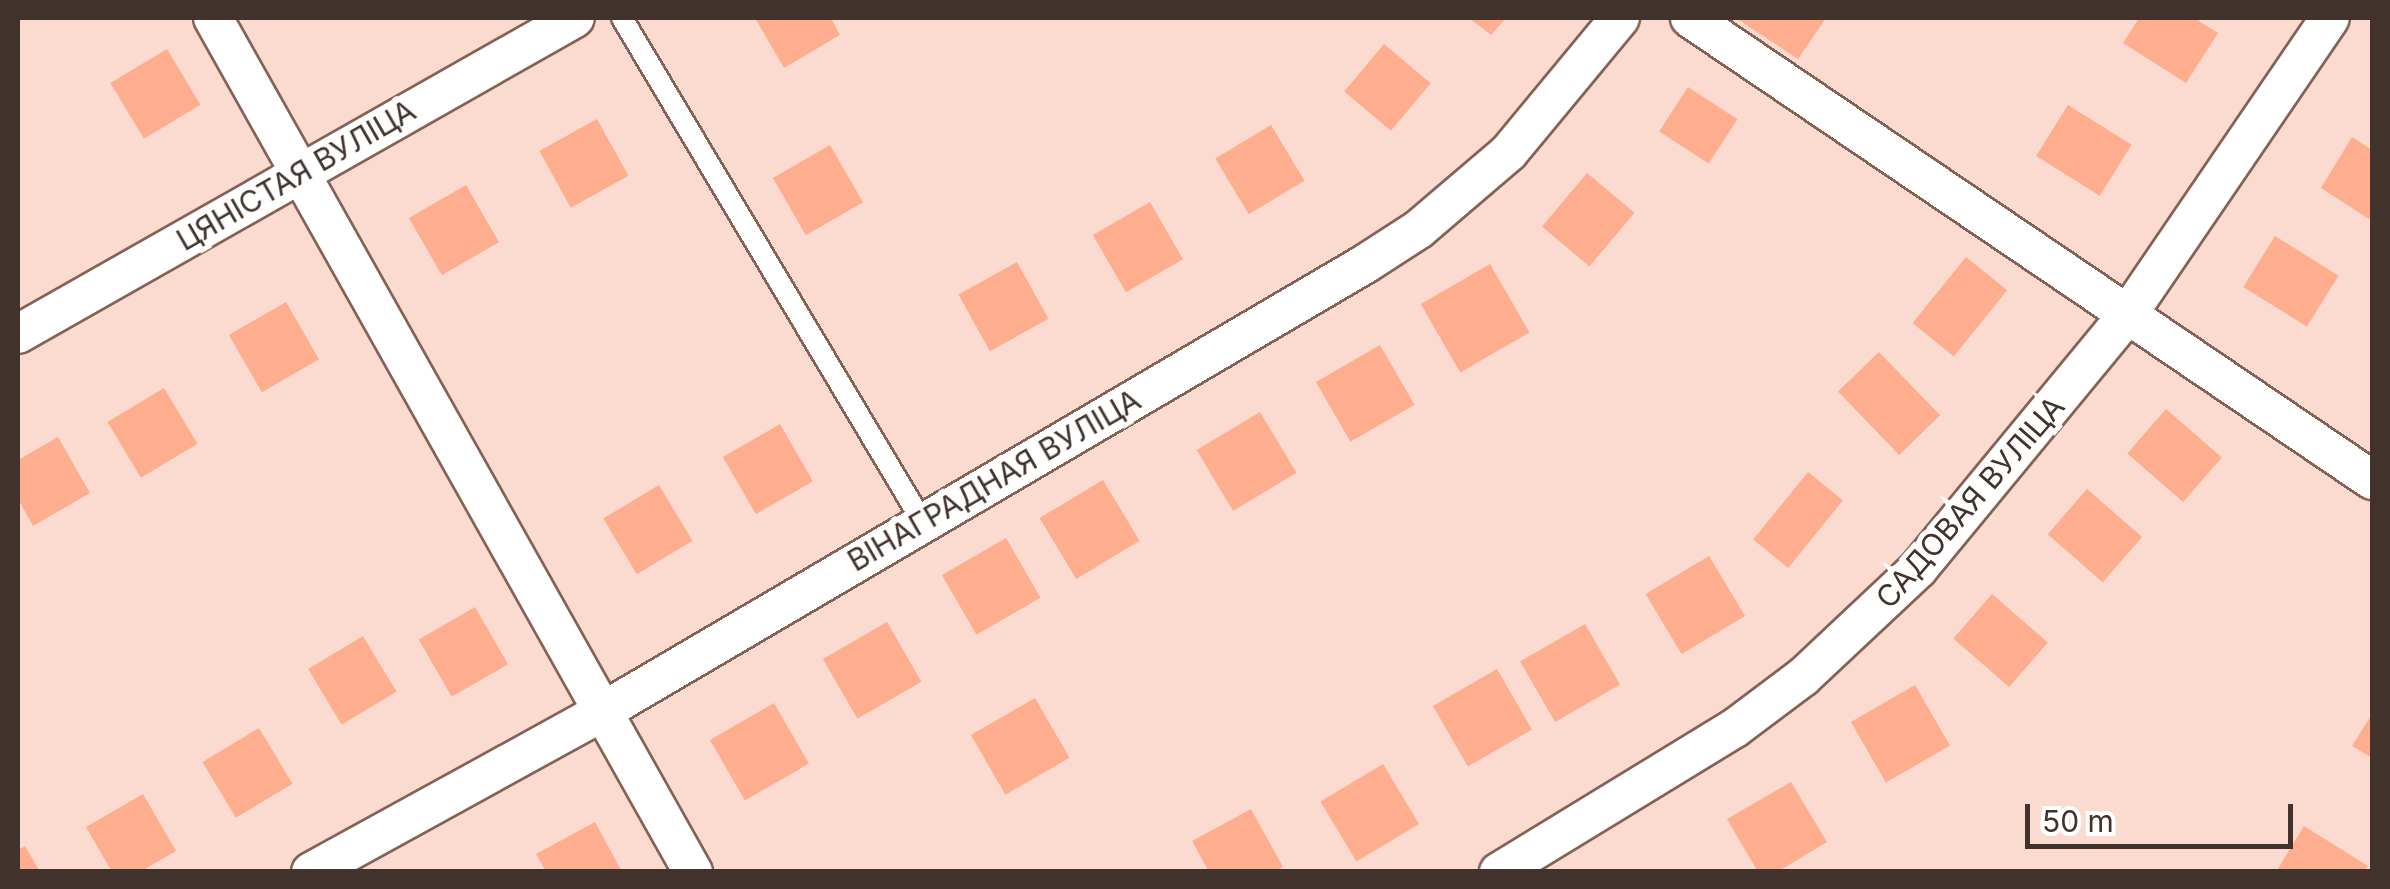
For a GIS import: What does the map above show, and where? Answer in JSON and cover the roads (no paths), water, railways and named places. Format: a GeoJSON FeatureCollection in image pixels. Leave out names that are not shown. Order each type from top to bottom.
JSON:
{"type":"FeatureCollection","features":[{"type":"Feature","properties":{"kind":"street"},"geometry":{"type":"LineString","coordinates":[[213,18],[600,712],[694,872]]}},
{"type":"Feature","properties":{"kind":"street","name":"ЦЯНІСТАЯ ВУЛІЦА"},"geometry":{"type":"LineString","coordinates":[[18,334],[575,18]]}},
{"type":"Feature","properties":{"kind":"street","name":"ВІНАГРАДНАЯ ВУЛІЦА"},"geometry":{"type":"LineString","coordinates":[[311,872],[600,712],[1307,298],[1419,228],[1509,152],[1620,18]]}},
{"type":"Feature","properties":{"kind":"street"},"geometry":{"type":"LineString","coordinates":[[1690,18],[2372,480]]}},
{"type":"Feature","properties":{"kind":"street","name":"САДОВАЯ ВУЛІЦА"},"geometry":{"type":"LineString","coordinates":[[1500,872],[1670,771],[1804,677],[1918,569],[2128,314],[2330,18]]}},
{"type":"Feature","properties":{"kind":"lane"},"geometry":{"type":"LineString","coordinates":[[622,18],[922,521]]}}]}
